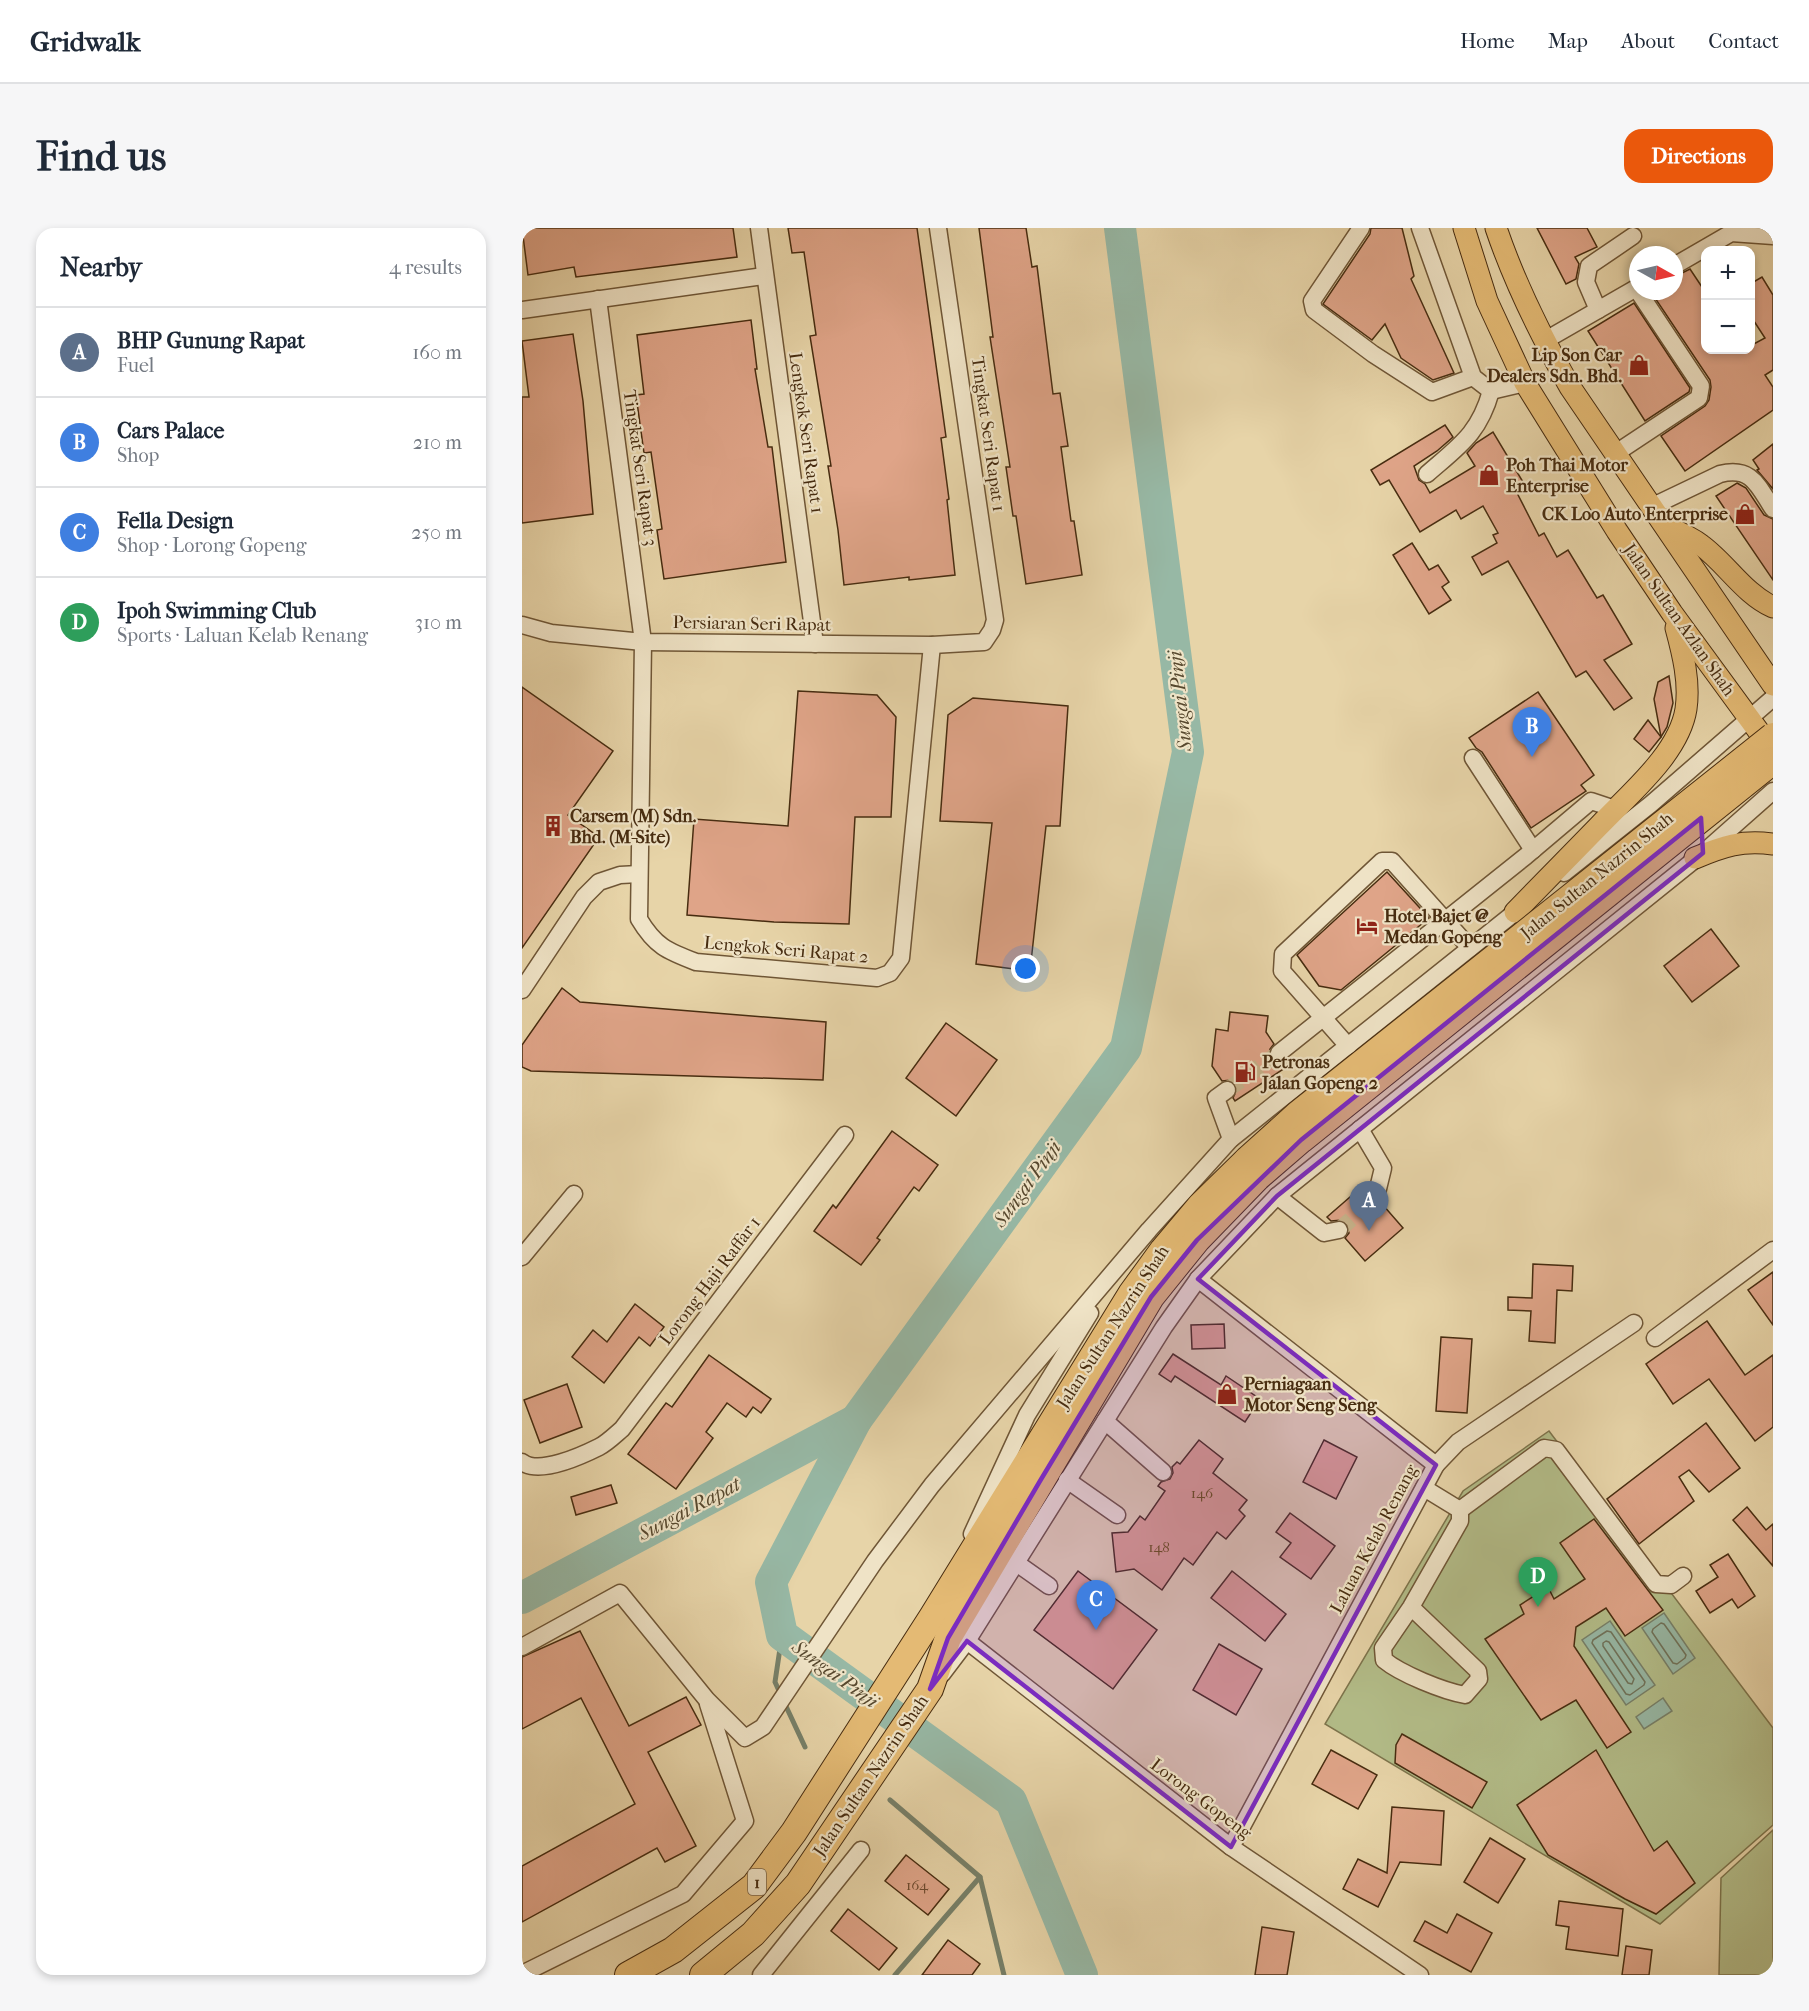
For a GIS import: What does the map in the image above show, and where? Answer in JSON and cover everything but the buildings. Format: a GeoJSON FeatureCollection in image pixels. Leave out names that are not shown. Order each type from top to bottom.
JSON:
{"type":"FeatureCollection","features":[{"type":"Feature","properties":{"kind":"highway","name":"Jalan Sultan Nazrin Shah"},"geometry":{"type":"LineString","coordinates":[[703,1975],[753,1934],[798,1884],[930,1689],[948,1638],[1151,1297],[1252,1169],[1307,1106],[1773,736]]}},
{"type":"Feature","properties":{"kind":"highway","name":"Jalan Sultan Nazrin Shah"},"geometry":{"type":"LineString","coordinates":[[628,1975],[673,1950],[754,1886],[794,1832],[848,1750],[1131,1294],[1162,1250],[1200,1206],[1320,1125],[1773,761]]}},
{"type":"Feature","properties":{"kind":"main road","name":"Jalan Sultan Azlan Shah"},"geometry":{"type":"LineString","coordinates":[[1464,228],[1487,301],[1525,383],[1617,531],[1672,613],[1773,751]]}},
{"type":"Feature","properties":{"kind":"main road"},"geometry":{"type":"LineString","coordinates":[[1496,228],[1508,264],[1544,342],[1570,387],[1773,684]]}},
{"type":"Feature","properties":{"kind":"main road"},"geometry":{"type":"LineString","coordinates":[[1667,526],[1702,545],[1750,591],[1773,607]]}},
{"type":"Feature","properties":{"kind":"main road"},"geometry":{"type":"LineString","coordinates":[[1515,912],[1663,757],[1676,737],[1686,711],[1686,673],[1672,613]]}},
{"type":"Feature","properties":{"kind":"main road"},"geometry":{"type":"LineString","coordinates":[[1699,855],[1727,845],[1773,843]]}},
{"type":"Feature","properties":{"kind":"street","name":"Lengkok Seri Rapat 1"},"geometry":{"type":"LineString","coordinates":[[759,228],[815,644]]}},
{"type":"Feature","properties":{"kind":"street","name":"Tingkat Seri Rapat 1"},"geometry":{"type":"LineString","coordinates":[[938,228],[995,620],[984,642]]}},
{"type":"Feature","properties":{"kind":"street"},"geometry":{"type":"LineString","coordinates":[[1361,228],[1312,302],[1314,310],[1373,354],[1432,392],[1473,377]]}},
{"type":"Feature","properties":{"kind":"street"},"geometry":{"type":"LineString","coordinates":[[1420,228],[1473,377],[1491,391]]}},
{"type":"Feature","properties":{"kind":"street"},"geometry":{"type":"LineString","coordinates":[[1683,261],[1731,233],[1773,236]]}},
{"type":"Feature","properties":{"kind":"street"},"geometry":{"type":"LineString","coordinates":[[1598,310],[1586,282],[1589,266],[1633,237]]}},
{"type":"Feature","properties":{"kind":"street"},"geometry":{"type":"LineString","coordinates":[[522,310],[764,276]]}},
{"type":"Feature","properties":{"kind":"street"},"geometry":{"type":"LineString","coordinates":[[1544,342],[1629,293]]}},
{"type":"Feature","properties":{"kind":"street","name":"Tingkat Seri Rapat 3"},"geometry":{"type":"LineString","coordinates":[[598,299],[643,642]]}},
{"type":"Feature","properties":{"kind":"street"},"geometry":{"type":"LineString","coordinates":[[1617,453],[1699,398],[1701,386],[1645,300]]}},
{"type":"Feature","properties":{"kind":"street"},"geometry":{"type":"LineString","coordinates":[[1491,391],[1525,383]]}},
{"type":"Feature","properties":{"kind":"street"},"geometry":{"type":"LineString","coordinates":[[1426,474],[1470,436],[1485,413],[1491,391]]}},
{"type":"Feature","properties":{"kind":"street"},"geometry":{"type":"LineString","coordinates":[[1653,506],[1720,474],[1732,471],[1744,473],[1753,478],[1773,509]]}},
{"type":"Feature","properties":{"kind":"street","name":"Persiaran Seri Rapat"},"geometry":{"type":"LineString","coordinates":[[522,625],[551,633],[643,642],[932,645],[984,642]]}},
{"type":"Feature","properties":{"kind":"street","name":"Lengkok Seri Rapat 2"},"geometry":{"type":"LineString","coordinates":[[643,642],[639,919],[650,938],[670,952],[696,962],[877,978],[890,973],[901,958],[932,645]]}},
{"type":"Feature","properties":{"kind":"street","name":"1"},"geometry":{"type":"LineString","coordinates":[[932,1617],[1027,1415],[1093,1309],[1149,1230],[1231,1139],[1651,804],[1773,699]]}},
{"type":"Feature","properties":{"kind":"street"},"geometry":{"type":"LineString","coordinates":[[1473,758],[1533,850]]}},
{"type":"Feature","properties":{"kind":"street","name":"1"},"geometry":{"type":"LineString","coordinates":[[930,1689],[967,1641],[1164,1327],[1198,1279],[1277,1196],[1699,855],[1773,791]]}},
{"type":"Feature","properties":{"kind":"street"},"geometry":{"type":"LineString","coordinates":[[1651,804],[1684,800],[1704,821],[1699,855]]}},
{"type":"Feature","properties":{"kind":"street"},"geometry":{"type":"LineString","coordinates":[[1279,1053],[1324,1019],[1591,801],[1615,809]]}},
{"type":"Feature","properties":{"kind":"street"},"geometry":{"type":"LineString","coordinates":[[1348,1046],[1282,971],[1283,954],[1382,861],[1392,861],[1470,948]]}},
{"type":"Feature","properties":{"kind":"street"},"geometry":{"type":"LineString","coordinates":[[522,990],[584,897],[599,882],[620,875],[639,874]]}},
{"type":"Feature","properties":{"kind":"street"},"geometry":{"type":"LineString","coordinates":[[1227,1090],[1216,1098],[1231,1139]]}},
{"type":"Feature","properties":{"kind":"street"},"geometry":{"type":"LineString","coordinates":[[1360,1129],[1383,1168],[1376,1197]]}},
{"type":"Feature","properties":{"kind":"street","name":"Lorong Haji Raffar 1"},"geometry":{"type":"LineString","coordinates":[[522,1462],[527,1466],[540,1467],[556,1464],[601,1447],[622,1430],[845,1135]]}},
{"type":"Feature","properties":{"kind":"street"},"geometry":{"type":"LineString","coordinates":[[522,1257],[574,1194]]}},
{"type":"Feature","properties":{"kind":"street"},"geometry":{"type":"LineString","coordinates":[[1277,1196],[1324,1233],[1339,1230]]}},
{"type":"Feature","properties":{"kind":"street"},"geometry":{"type":"LineString","coordinates":[[522,1647],[620,1593],[706,1700],[745,1738],[763,1727],[875,1561],[932,1485],[1149,1230]]}},
{"type":"Feature","properties":{"kind":"street"},"geometry":{"type":"LineString","coordinates":[[1655,1338],[1773,1250]]}},
{"type":"Feature","properties":{"kind":"street"},"geometry":{"type":"LineString","coordinates":[[1198,1279],[1436,1464]]}},
{"type":"Feature","properties":{"kind":"street","name":"Laluan Kelab Renang"},"geometry":{"type":"LineString","coordinates":[[1231,1847],[1436,1464],[1458,1442],[1634,1323]]}},
{"type":"Feature","properties":{"kind":"street"},"geometry":{"type":"LineString","coordinates":[[1105,1421],[1163,1472]]}},
{"type":"Feature","properties":{"kind":"street"},"geometry":{"type":"LineString","coordinates":[[1460,1510],[1544,1448],[1556,1450],[1656,1584],[1671,1585],[1683,1576]]}},
{"type":"Feature","properties":{"kind":"street"},"geometry":{"type":"LineString","coordinates":[[1067,1480],[1117,1515]]}},
{"type":"Feature","properties":{"kind":"street"},"geometry":{"type":"LineString","coordinates":[[1424,1488],[1460,1510]]}},
{"type":"Feature","properties":{"kind":"street"},"geometry":{"type":"LineString","coordinates":[[1411,1607],[1478,1671],[1479,1679],[1465,1695],[1453,1693],[1393,1667],[1384,1660],[1383,1648],[1411,1607],[1460,1521],[1460,1510]]}},
{"type":"Feature","properties":{"kind":"street"},"geometry":{"type":"LineString","coordinates":[[1015,1562],[1048,1586]]}},
{"type":"Feature","properties":{"kind":"street","name":"Lorong Gopeng"},"geometry":{"type":"LineString","coordinates":[[967,1641],[1231,1847],[1400,1969],[1420,1975]]}},
{"type":"Feature","properties":{"kind":"street"},"geometry":{"type":"LineString","coordinates":[[522,1974],[683,1894],[745,1821],[706,1700]]}},
{"type":"Feature","properties":{"kind":"street"},"geometry":{"type":"LineString","coordinates":[[761,1975],[861,1850]]}},
{"type":"Feature","properties":{"kind":"highlighted area"},"geometry":{"type":"Polygon","coordinates":[[[1701,818],[1703,853],[1277,1196],[1198,1279],[1436,1465],[1231,1847],[967,1641],[930,1689],[948,1638],[1040,1481],[1151,1297],[1197,1240],[1301,1140],[1701,818]]]}},
{"type":"Feature","properties":{"kind":"green space"},"geometry":{"type":"Polygon","coordinates":[[[1549,1431],[1773,1728],[1773,1825],[1660,1924],[1325,1724],[1463,1491],[1549,1431]]]}},
{"type":"Feature","properties":{"kind":"green space"},"geometry":{"type":"Polygon","coordinates":[[[1773,1830],[1773,1975],[1719,1975],[1721,1878],[1773,1830]]]}},
{"type":"Feature","properties":{"kind":"water"},"geometry":{"type":"Polygon","coordinates":[[[1664,1613],[1695,1658],[1673,1674],[1642,1628],[1664,1613]]]}},
{"type":"Feature","properties":{"kind":"water"},"geometry":{"type":"Polygon","coordinates":[[[1610,1621],[1655,1685],[1626,1705],[1582,1640],[1610,1621]]]}},
{"type":"Feature","properties":{"kind":"water"},"geometry":{"type":"Polygon","coordinates":[[[1663,1698],[1672,1711],[1644,1729],[1636,1717],[1663,1698]]]}},
{"type":"Feature","properties":{"kind":"waterway","name":"Sungai Pinji"},"geometry":{"type":"LineString","coordinates":[[1082,1975],[1011,1801],[782,1635],[771,1582],[856,1420],[1126,1048],[1188,752],[1120,228]]}},
{"type":"Feature","properties":{"kind":"waterway","name":"Sungai Rapat"},"geometry":{"type":"LineString","coordinates":[[522,1598],[856,1420]]}},
{"type":"Feature","properties":{"kind":"waterway"},"geometry":{"type":"LineString","coordinates":[[780,1693],[775,1682],[782,1635]]}},
{"type":"Feature","properties":{"kind":"waterway"},"geometry":{"type":"LineString","coordinates":[[784,1702],[805,1747]]}},
{"type":"Feature","properties":{"kind":"waterway"},"geometry":{"type":"LineString","coordinates":[[890,1800],[980,1877],[1004,1975]]}},
{"type":"Feature","properties":{"kind":"waterway"},"geometry":{"type":"LineString","coordinates":[[895,1975],[980,1877]]}},
{"type":"Feature","properties":{"kind":"tunnel"},"geometry":{"type":"LineString","coordinates":[[1227,1090],[1279,1053]]}},
{"type":"Feature","properties":{"kind":"tunnel"},"geometry":{"type":"LineString","coordinates":[[1339,1230],[1376,1197]]}},
{"type":"Feature","properties":{"kind":"place","name":"Lip Son Car Dealers Sdn. Bhd."},"geometry":{"type":"Point","coordinates":[1639,365]}},
{"type":"Feature","properties":{"kind":"place","name":"Poh Thai Motor Enterprise"},"geometry":{"type":"Point","coordinates":[1489,475]}},
{"type":"Feature","properties":{"kind":"place","name":"CK Loo Auto Enterprise"},"geometry":{"type":"Point","coordinates":[1745,514]}},
{"type":"Feature","properties":{"kind":"place","name":"Cars Palace"},"geometry":{"type":"Point","coordinates":[1532,757]}},
{"type":"Feature","properties":{"kind":"place","name":"Carsem (M) Sdn. Bhd. (M-Site)"},"geometry":{"type":"Point","coordinates":[553,826]}},
{"type":"Feature","properties":{"kind":"place","name":"Hotel Bajet @ Medan Gopeng"},"geometry":{"type":"Point","coordinates":[1367,926]}},
{"type":"Feature","properties":{"kind":"place","name":"Petronas Jalan Gopeng 2"},"geometry":{"type":"Point","coordinates":[1245,1072]}},
{"type":"Feature","properties":{"kind":"place","name":"BHP Gunung Rapat"},"geometry":{"type":"Point","coordinates":[1369,1231]}},
{"type":"Feature","properties":{"kind":"place","name":"Perniagaan Motor Seng Seng"},"geometry":{"type":"Point","coordinates":[1227,1394]}},
{"type":"Feature","properties":{"kind":"place","name":"Ipoh Swimming Club"},"geometry":{"type":"Point","coordinates":[1538,1607]}},
{"type":"Feature","properties":{"kind":"place","name":"Fella Design"},"geometry":{"type":"Point","coordinates":[1096,1630]}}]}
